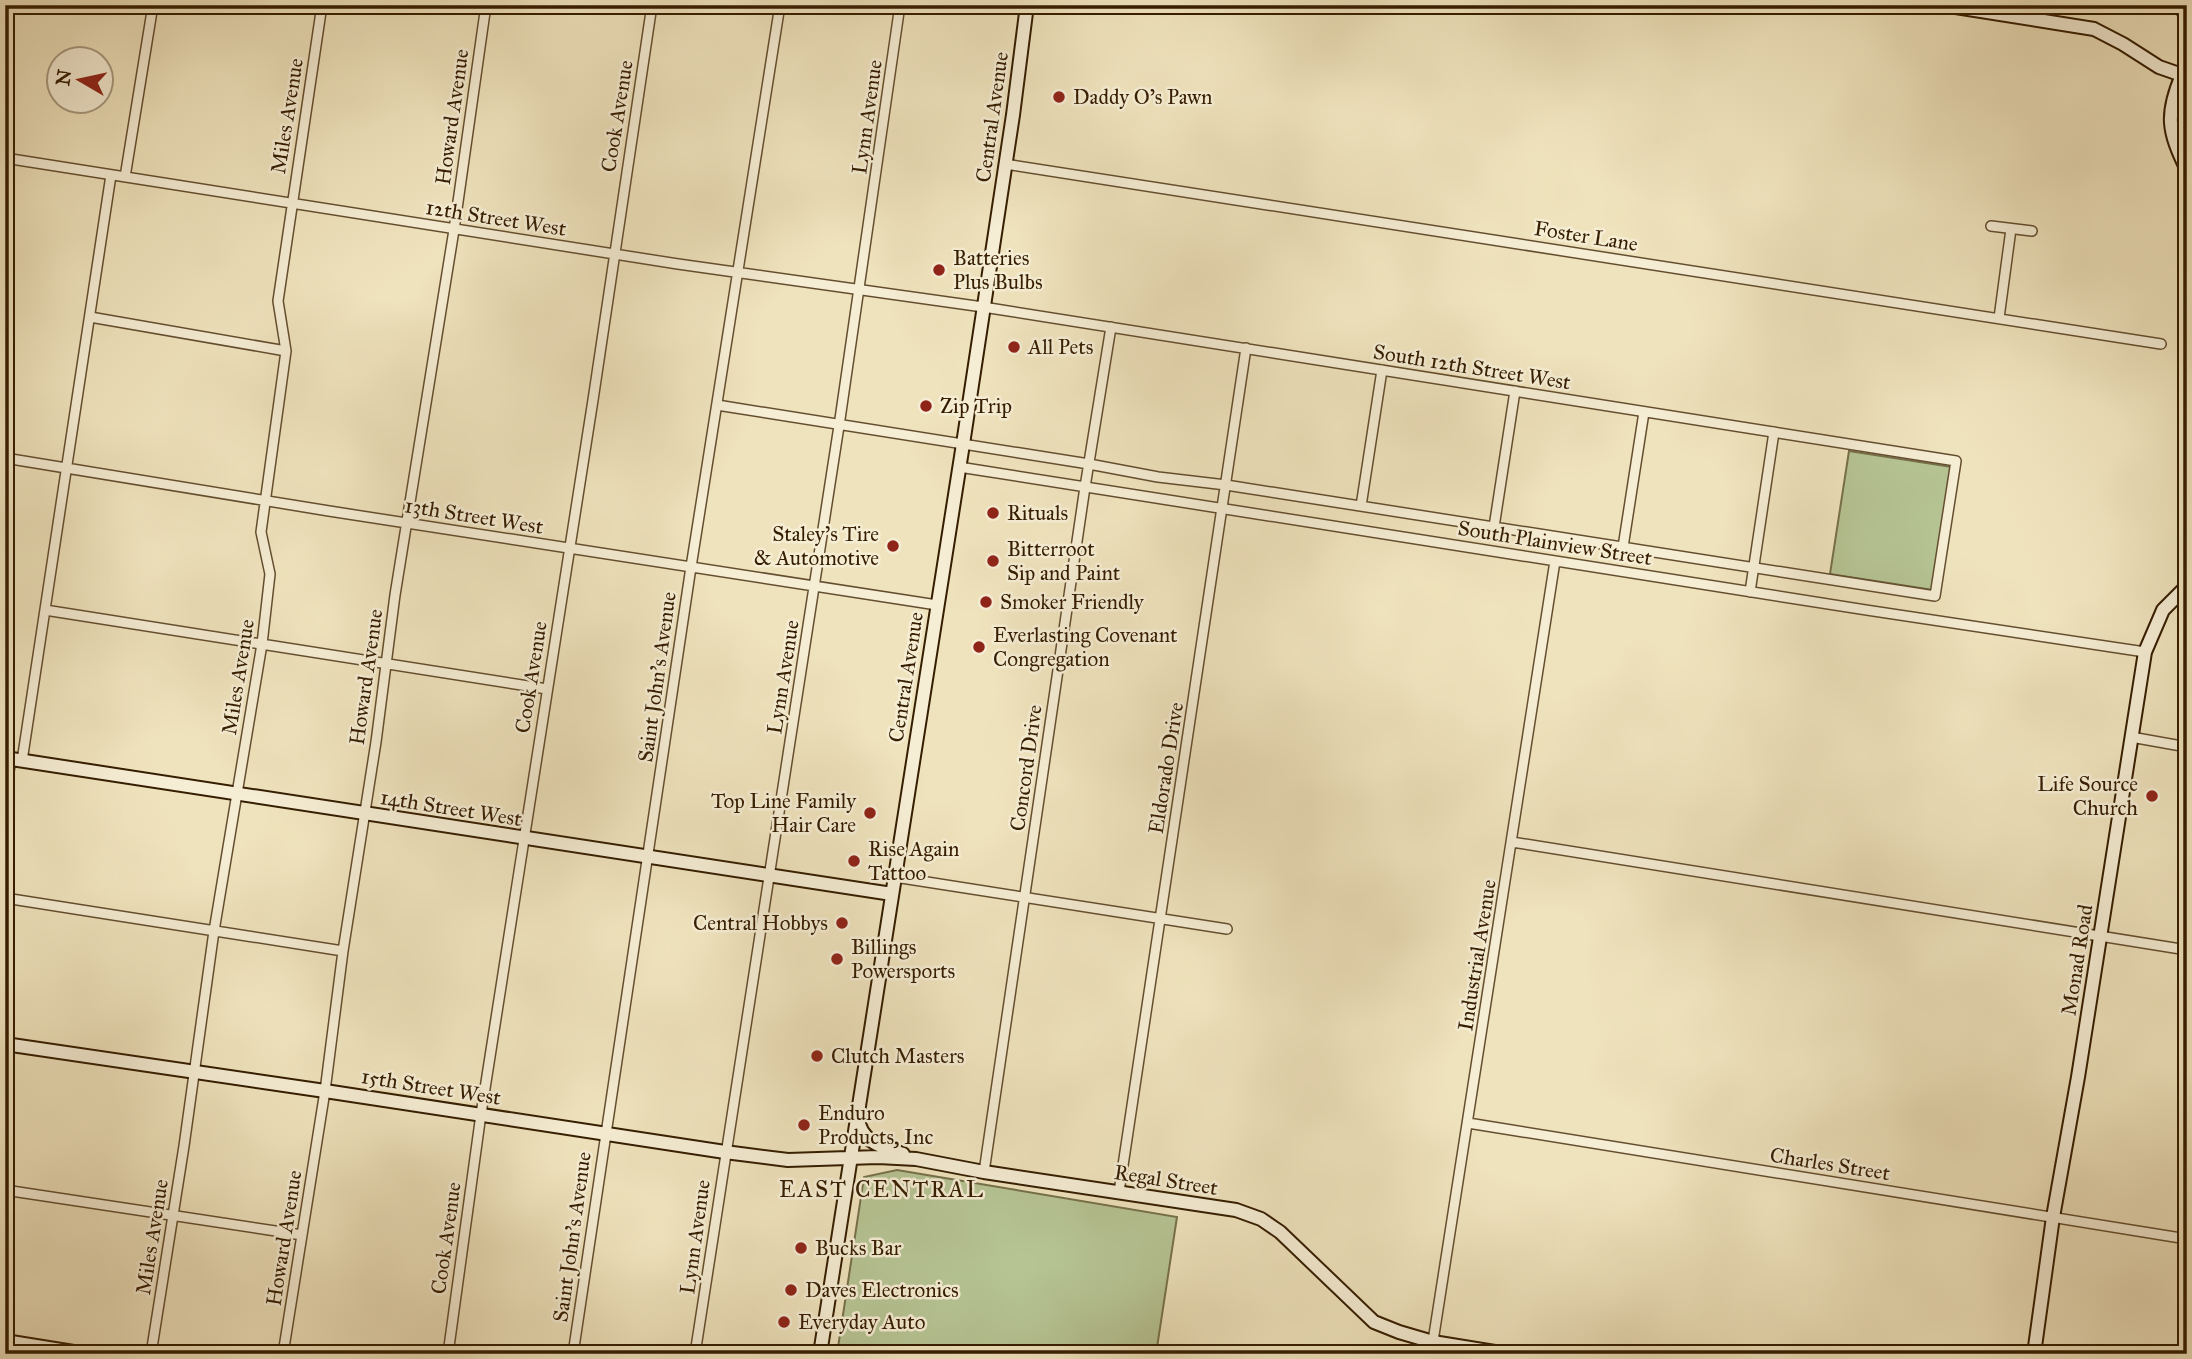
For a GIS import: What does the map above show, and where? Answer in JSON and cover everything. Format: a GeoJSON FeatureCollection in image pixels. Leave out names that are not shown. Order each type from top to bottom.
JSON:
{"type":"FeatureCollection","features":[{"type":"Feature","properties":{"kind":"street"},"geometry":{"type":"LineString","coordinates":[[125,177],[153,5]]}},
{"type":"Feature","properties":{"kind":"street","name":"Miles Avenue"},"geometry":{"type":"LineString","coordinates":[[151,1354],[214,930],[262,644],[270,574],[261,532],[286,351],[278,301],[322,5]]}},
{"type":"Feature","properties":{"kind":"street","name":"Howard Avenue"},"geometry":{"type":"LineString","coordinates":[[283,1354],[325,1091],[406,523],[454,230],[486,5]]}},
{"type":"Feature","properties":{"kind":"street","name":"Cook Avenue"},"geometry":{"type":"LineString","coordinates":[[448,1354],[481,1114],[652,5]]}},
{"type":"Feature","properties":{"kind":"street","name":"Saint John's Avenue"},"geometry":{"type":"LineString","coordinates":[[573,1354],[691,566],[780,5]]}},
{"type":"Feature","properties":{"kind":"street","name":"Lynn Avenue"},"geometry":{"type":"LineString","coordinates":[[695,1354],[860,290],[900,5]]}},
{"type":"Feature","properties":{"kind":"street","name":"Central Avenue"},"geometry":{"type":"LineString","coordinates":[[820,1354],[963,444],[1027,5]]}},
{"type":"Feature","properties":{"kind":"street"},"geometry":{"type":"LineString","coordinates":[[1943,5],[2094,29],[2160,67],[2184,74],[2174,94],[2170,113],[2171,130],[2187,170]]}},
{"type":"Feature","properties":{"kind":"street","name":"12th Street West"},"geometry":{"type":"LineString","coordinates":[[5,158],[454,230],[983,307]]}},
{"type":"Feature","properties":{"kind":"street","name":"Foster Lane"},"geometry":{"type":"LineString","coordinates":[[1005,164],[2161,344]]}},
{"type":"Feature","properties":{"kind":"street"},"geometry":{"type":"LineString","coordinates":[[5,796],[45,610],[110,175]]}},
{"type":"Feature","properties":{"kind":"street"},"geometry":{"type":"LineString","coordinates":[[1991,226],[2032,231]]}},
{"type":"Feature","properties":{"kind":"street"},"geometry":{"type":"LineString","coordinates":[[1999,318],[2011,229]]}},
{"type":"Feature","properties":{"kind":"street","name":"South 12th Street West"},"geometry":{"type":"LineString","coordinates":[[983,307],[1956,461],[1935,596]]}},
{"type":"Feature","properties":{"kind":"street"},"geometry":{"type":"LineString","coordinates":[[90,317],[286,351]]}},
{"type":"Feature","properties":{"kind":"street","name":"Concord Drive"},"geometry":{"type":"LineString","coordinates":[[984,1172],[1111,327]]}},
{"type":"Feature","properties":{"kind":"street","name":"Eldorado Drive"},"geometry":{"type":"LineString","coordinates":[[1119,1192],[1247,348]]}},
{"type":"Feature","properties":{"kind":"street"},"geometry":{"type":"LineString","coordinates":[[1362,506],[1382,370]]}},
{"type":"Feature","properties":{"kind":"street"},"geometry":{"type":"LineString","coordinates":[[1494,527],[1515,391]]}},
{"type":"Feature","properties":{"kind":"street","name":"South Plainview Street"},"geometry":{"type":"LineString","coordinates":[[717,405],[1158,477],[1226,485],[1935,596]]}},
{"type":"Feature","properties":{"kind":"street"},"geometry":{"type":"LineString","coordinates":[[1623,547],[1644,411]]}},
{"type":"Feature","properties":{"kind":"street"},"geometry":{"type":"LineString","coordinates":[[1750,593],[1774,432]]}},
{"type":"Feature","properties":{"kind":"street","name":"13th Street West"},"geometry":{"type":"LineString","coordinates":[[5,458],[568,549],[937,605]]}},
{"type":"Feature","properties":{"kind":"street","name":"South Plainview Street"},"geometry":{"type":"LineString","coordinates":[[959,467],[1750,593],[2145,652]]}},
{"type":"Feature","properties":{"kind":"street","name":"Industrial Avenue"},"geometry":{"type":"LineString","coordinates":[[1432,1348],[1555,561]]}},
{"type":"Feature","properties":{"kind":"street","name":"Monad Road"},"geometry":{"type":"LineString","coordinates":[[2034,1354],[2053,1217],[2145,652],[2163,610],[2187,586]]}},
{"type":"Feature","properties":{"kind":"street"},"geometry":{"type":"LineString","coordinates":[[45,610],[547,689]]}},
{"type":"Feature","properties":{"kind":"street"},"geometry":{"type":"LineString","coordinates":[[2131,737],[2187,747]]}},
{"type":"Feature","properties":{"kind":"street","name":"14th Street West"},"geometry":{"type":"LineString","coordinates":[[13,759],[892,894]]}},
{"type":"Feature","properties":{"kind":"street"},"geometry":{"type":"LineString","coordinates":[[1512,842],[2187,950]]}},
{"type":"Feature","properties":{"kind":"street"},"geometry":{"type":"LineString","coordinates":[[895,877],[1227,929]]}},
{"type":"Feature","properties":{"kind":"street"},"geometry":{"type":"LineString","coordinates":[[5,898],[343,951]]}},
{"type":"Feature","properties":{"kind":"street","name":"15th Street West"},"geometry":{"type":"LineString","coordinates":[[5,1044],[725,1152],[788,1160],[850,1159]]}},
{"type":"Feature","properties":{"kind":"street"},"geometry":{"type":"LineString","coordinates":[[858,1110],[858,1122],[866,1138],[877,1145],[916,1159]]}},
{"type":"Feature","properties":{"kind":"street","name":"Charles Street"},"geometry":{"type":"LineString","coordinates":[[1468,1123],[2187,1239]]}},
{"type":"Feature","properties":{"kind":"street","name":"Regal Street"},"geometry":{"type":"LineString","coordinates":[[850,1159],[916,1159],[984,1172],[1236,1210],[1261,1219],[1280,1232],[1374,1322],[1432,1348],[1507,1354]]}},
{"type":"Feature","properties":{"kind":"street"},"geometry":{"type":"LineString","coordinates":[[5,1190],[302,1235]]}},
{"type":"Feature","properties":{"kind":"street"},"geometry":{"type":"LineString","coordinates":[[5,1341],[86,1354]]}},
{"type":"Feature","properties":{"kind":"green space"},"geometry":{"type":"Polygon","coordinates":[[[1849,451],[1952,467],[1933,590],[1830,574],[1849,451]]]}},
{"type":"Feature","properties":{"kind":"green space"},"geometry":{"type":"Polygon","coordinates":[[[897,1170],[1177,1217],[1156,1354],[837,1354],[864,1177],[897,1170]]]}},
{"type":"Feature","properties":{"kind":"railway"},"geometry":{"type":"LineString","coordinates":[[2174,5],[2187,31]]}},
{"type":"Feature","properties":{"kind":"place","name":"Daddy O's Pawn"},"geometry":{"type":"Point","coordinates":[1059,97]}},
{"type":"Feature","properties":{"kind":"place","name":"Batteries Plus Bulbs"},"geometry":{"type":"Point","coordinates":[939,270]}},
{"type":"Feature","properties":{"kind":"place","name":"All Pets"},"geometry":{"type":"Point","coordinates":[1014,347]}},
{"type":"Feature","properties":{"kind":"place","name":"Zip Trip"},"geometry":{"type":"Point","coordinates":[926,406]}},
{"type":"Feature","properties":{"kind":"place","name":"Rituals"},"geometry":{"type":"Point","coordinates":[993,513]}},
{"type":"Feature","properties":{"kind":"place","name":"Staley's Tire & Automotive"},"geometry":{"type":"Point","coordinates":[893,546]}},
{"type":"Feature","properties":{"kind":"place","name":"Bitterroot Sip and Paint"},"geometry":{"type":"Point","coordinates":[993,561]}},
{"type":"Feature","properties":{"kind":"place","name":"Smoker Friendly"},"geometry":{"type":"Point","coordinates":[986,602]}},
{"type":"Feature","properties":{"kind":"place","name":"Everlasting Covenant Congregation"},"geometry":{"type":"Point","coordinates":[979,647]}},
{"type":"Feature","properties":{"kind":"place","name":"Life Source Church"},"geometry":{"type":"Point","coordinates":[2152,796]}},
{"type":"Feature","properties":{"kind":"place","name":"Top Line Family Hair Care"},"geometry":{"type":"Point","coordinates":[870,813]}},
{"type":"Feature","properties":{"kind":"place","name":"Rise Again Tattoo"},"geometry":{"type":"Point","coordinates":[854,861]}},
{"type":"Feature","properties":{"kind":"place","name":"Central Hobbys"},"geometry":{"type":"Point","coordinates":[842,923]}},
{"type":"Feature","properties":{"kind":"place","name":"Billings Powersports"},"geometry":{"type":"Point","coordinates":[837,959]}},
{"type":"Feature","properties":{"kind":"place","name":"Clutch Masters"},"geometry":{"type":"Point","coordinates":[817,1056]}},
{"type":"Feature","properties":{"kind":"place","name":"Enduro Products, Inc"},"geometry":{"type":"Point","coordinates":[804,1125]}},
{"type":"Feature","properties":{"kind":"place","name":"Bucks Bar"},"geometry":{"type":"Point","coordinates":[801,1248]}},
{"type":"Feature","properties":{"kind":"place","name":"Daves Electronics"},"geometry":{"type":"Point","coordinates":[791,1290]}},
{"type":"Feature","properties":{"kind":"place","name":"Everyday Auto"},"geometry":{"type":"Point","coordinates":[784,1322]}},
{"type":"Feature","properties":{"kind":"district","name":"EAST CENTRAL"},"geometry":{"type":"Point","coordinates":[882,1189]}}]}
